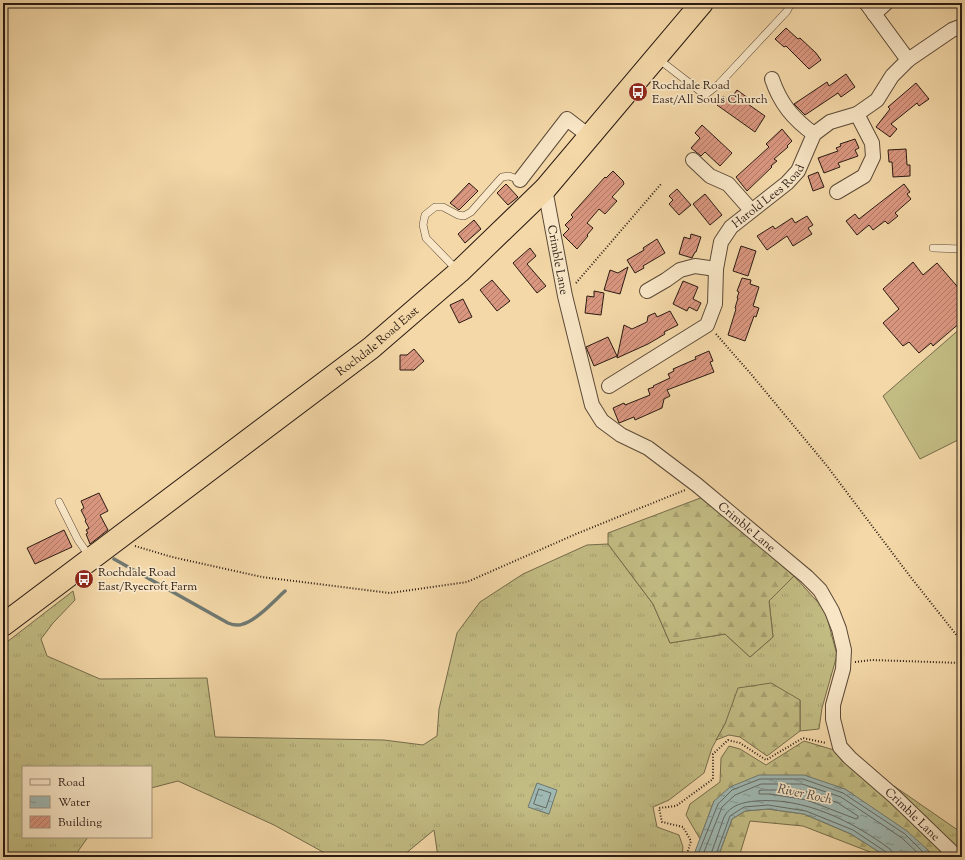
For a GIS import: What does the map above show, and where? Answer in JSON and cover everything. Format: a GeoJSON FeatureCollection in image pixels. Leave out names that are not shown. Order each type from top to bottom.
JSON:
{"type":"FeatureCollection","features":[{"type":"Feature","properties":{"kind":"highway","name":"Rochdale Road East"},"geometry":{"type":"LineString","coordinates":[[3,625],[371,348],[459,272],[545,189],[702,3]]}},
{"type":"Feature","properties":{"kind":"street"},"geometry":{"type":"LineString","coordinates":[[886,3],[870,9],[908,60]]}},
{"type":"Feature","properties":{"kind":"street","name":"Harold Lees Road"},"geometry":{"type":"LineString","coordinates":[[710,328],[715,304],[716,269],[721,242],[731,227],[787,183],[798,170],[814,134],[830,122],[857,114],[877,100],[892,76],[908,60],[952,30],[962,26]]}},
{"type":"Feature","properties":{"kind":"street"},"geometry":{"type":"LineString","coordinates":[[771,78],[774,88],[785,107],[799,124],[814,134]]}},
{"type":"Feature","properties":{"kind":"street"},"geometry":{"type":"LineString","coordinates":[[836,192],[864,176],[872,157],[872,143],[857,114]]}},
{"type":"Feature","properties":{"kind":"street"},"geometry":{"type":"LineString","coordinates":[[520,180],[567,119],[589,136]]}},
{"type":"Feature","properties":{"kind":"street"},"geometry":{"type":"LineString","coordinates":[[693,160],[710,176],[728,184],[751,210]]}},
{"type":"Feature","properties":{"kind":"street","name":"Crimble Lane"},"geometry":{"type":"LineString","coordinates":[[545,189],[565,296],[592,405],[602,421],[621,435],[648,448],[697,486],[807,577],[820,590],[832,611],[839,629],[844,650],[843,662],[833,705],[833,719],[840,746],[850,758],[895,797],[953,853],[955,857]]}},
{"type":"Feature","properties":{"kind":"street"},"geometry":{"type":"LineString","coordinates":[[647,291],[680,270],[695,266],[716,269]]}},
{"type":"Feature","properties":{"kind":"street"},"geometry":{"type":"LineString","coordinates":[[608,386],[710,328]]}},
{"type":"Feature","properties":{"kind":"lane"},"geometry":{"type":"LineString","coordinates":[[655,57],[705,95],[719,84],[787,11],[791,3]]}},
{"type":"Feature","properties":{"kind":"lane"},"geometry":{"type":"LineString","coordinates":[[459,272],[426,238],[423,225],[425,215],[435,207],[443,207],[458,215],[464,216],[471,212],[502,177],[509,176],[520,180]]}},
{"type":"Feature","properties":{"kind":"lane"},"geometry":{"type":"LineString","coordinates":[[933,248],[962,249]]}},
{"type":"Feature","properties":{"kind":"lane"},"geometry":{"type":"LineString","coordinates":[[59,502],[78,540],[91,559]]}},
{"type":"Feature","properties":{"kind":"path"},"geometry":{"type":"LineString","coordinates":[[565,296],[661,184]]}},
{"type":"Feature","properties":{"kind":"path"},"geometry":{"type":"LineString","coordinates":[[710,328],[751,374],[827,466],[909,575],[962,642]]}},
{"type":"Feature","properties":{"kind":"path"},"geometry":{"type":"LineString","coordinates":[[115,540],[172,557],[262,578],[390,593],[467,582],[576,534],[697,486]]}},
{"type":"Feature","properties":{"kind":"path"},"geometry":{"type":"LineString","coordinates":[[843,662],[872,660],[962,663]]}},
{"type":"Feature","properties":{"kind":"path"},"geometry":{"type":"LineString","coordinates":[[686,857],[691,841],[683,828],[662,822],[659,808],[676,806],[713,778],[713,754],[728,740],[740,743],[766,760],[803,738],[840,746]]}},
{"type":"Feature","properties":{"kind":"green space"},"geometry":{"type":"Polygon","coordinates":[[[962,327],[962,438],[920,459],[883,396],[962,327]]]}},
{"type":"Feature","properties":{"kind":"green space"},"geometry":{"type":"Polygon","coordinates":[[[703,497],[794,576],[769,601],[773,637],[750,657],[725,634],[670,643],[653,604],[608,544],[608,533],[703,497]]]}},
{"type":"Feature","properties":{"kind":"green space"},"geometry":{"type":"Polygon","coordinates":[[[608,544],[653,604],[670,643],[725,634],[750,657],[773,637],[769,601],[794,576],[825,610],[837,655],[822,708],[819,729],[800,731],[800,700],[725,724],[712,748],[704,773],[669,800],[653,807],[657,827],[679,835],[683,847],[682,857],[438,857],[434,830],[405,854],[332,857],[274,825],[178,781],[152,788],[152,766],[22,766],[22,838],[87,838],[74,857],[3,857],[3,645],[73,591],[75,600],[53,623],[41,639],[47,656],[100,679],[207,678],[215,737],[384,740],[423,745],[437,736],[439,709],[457,633],[480,602],[523,574],[587,545],[608,544]],[[537,784],[529,807],[549,814],[537,784]]]}},
{"type":"Feature","properties":{"kind":"green space"},"geometry":{"type":"Polygon","coordinates":[[[771,683],[800,700],[800,731],[767,756],[740,737],[729,735],[716,740],[725,724],[738,688],[771,683]]]}},
{"type":"Feature","properties":{"kind":"green space"},"geometry":{"type":"Polygon","coordinates":[[[804,741],[834,750],[948,857],[932,857],[928,850],[845,789],[714,801],[700,839],[686,815],[690,804],[720,782],[721,758],[729,746],[740,749],[766,765],[804,741]]]}},
{"type":"Feature","properties":{"kind":"green space"},"geometry":{"type":"Polygon","coordinates":[[[894,786],[962,833],[962,855],[958,848],[894,786]]]}},
{"type":"Feature","properties":{"kind":"green space"},"geometry":{"type":"Polygon","coordinates":[[[768,809],[804,814],[851,834],[887,857],[883,857],[803,826],[750,821],[739,857],[718,857],[732,819],[745,811],[768,809]]]}},
{"type":"Feature","properties":{"kind":"water","name":"River Roch"},"geometry":{"type":"Polygon","coordinates":[[[759,775],[804,775],[845,789],[907,831],[928,850],[932,857],[887,857],[851,834],[804,814],[768,809],[745,811],[732,819],[718,857],[693,857],[714,801],[730,787],[759,775]]]}},
{"type":"Feature","properties":{"kind":"water"},"geometry":{"type":"Polygon","coordinates":[[[537,783],[557,790],[549,814],[528,807],[537,783]]]}},
{"type":"Feature","properties":{"kind":"building"},"geometry":{"type":"Polygon","coordinates":[[[786,28],[798,39],[800,38],[816,53],[821,60],[809,69],[786,46],[784,47],[775,39],[786,28]]]}},
{"type":"Feature","properties":{"kind":"building"},"geometry":{"type":"Polygon","coordinates":[[[846,74],[855,87],[841,97],[838,93],[805,115],[794,104],[827,82],[829,86],[846,74]]]}},
{"type":"Feature","properties":{"kind":"building"},"geometry":{"type":"Polygon","coordinates":[[[916,83],[929,99],[919,106],[917,103],[891,124],[897,129],[890,137],[876,127],[890,109],[888,107],[916,83]]]}},
{"type":"Feature","properties":{"kind":"building"},"geometry":{"type":"Polygon","coordinates":[[[737,90],[748,98],[745,102],[765,116],[755,132],[717,105],[723,96],[729,101],[737,90]]]}},
{"type":"Feature","properties":{"kind":"building"},"geometry":{"type":"Polygon","coordinates":[[[702,125],[732,153],[720,166],[705,152],[701,156],[691,148],[700,138],[695,133],[702,125]]]}},
{"type":"Feature","properties":{"kind":"building"},"geometry":{"type":"Polygon","coordinates":[[[782,129],[792,141],[787,146],[788,147],[774,159],[777,161],[771,166],[772,167],[747,191],[736,177],[769,147],[766,144],[782,129]]]}},
{"type":"Feature","properties":{"kind":"building"},"geometry":{"type":"Polygon","coordinates":[[[855,139],[859,148],[855,150],[858,156],[838,163],[840,167],[824,173],[818,158],[838,151],[836,148],[841,146],[840,144],[855,139]]]}},
{"type":"Feature","properties":{"kind":"building"},"geometry":{"type":"Polygon","coordinates":[[[906,149],[907,165],[910,165],[910,176],[893,177],[892,162],[889,162],[888,150],[906,149]]]}},
{"type":"Feature","properties":{"kind":"building"},"geometry":{"type":"Polygon","coordinates":[[[613,171],[624,184],[612,197],[617,201],[605,214],[599,209],[587,223],[593,228],[577,249],[563,235],[569,229],[565,225],[573,217],[571,215],[605,177],[606,178],[613,171]]]}},
{"type":"Feature","properties":{"kind":"building"},"geometry":{"type":"Polygon","coordinates":[[[818,172],[824,187],[813,191],[808,176],[818,172]]]}},
{"type":"Feature","properties":{"kind":"building"},"geometry":{"type":"Polygon","coordinates":[[[469,183],[478,191],[459,210],[450,203],[469,183]]]}},
{"type":"Feature","properties":{"kind":"building"},"geometry":{"type":"Polygon","coordinates":[[[506,184],[518,197],[508,205],[497,193],[506,184]]]}},
{"type":"Feature","properties":{"kind":"building"},"geometry":{"type":"Polygon","coordinates":[[[904,184],[910,192],[907,194],[911,199],[895,213],[898,216],[888,224],[885,221],[873,230],[869,225],[857,235],[846,221],[855,214],[859,219],[904,184]]]}},
{"type":"Feature","properties":{"kind":"building"},"geometry":{"type":"Polygon","coordinates":[[[677,189],[691,205],[679,215],[669,204],[673,200],[669,196],[677,189]]]}},
{"type":"Feature","properties":{"kind":"building"},"geometry":{"type":"Polygon","coordinates":[[[705,194],[722,215],[710,225],[693,204],[705,194]]]}},
{"type":"Feature","properties":{"kind":"building"},"geometry":{"type":"Polygon","coordinates":[[[807,216],[813,225],[808,228],[812,234],[793,246],[787,236],[767,250],[757,236],[773,226],[775,229],[792,218],[795,223],[807,216]]]}},
{"type":"Feature","properties":{"kind":"building"},"geometry":{"type":"Polygon","coordinates":[[[474,220],[481,229],[465,243],[458,234],[474,220]]]}},
{"type":"Feature","properties":{"kind":"building"},"geometry":{"type":"Polygon","coordinates":[[[691,234],[701,237],[696,252],[692,258],[679,254],[684,237],[690,239],[691,234]]]}},
{"type":"Feature","properties":{"kind":"building"},"geometry":{"type":"Polygon","coordinates":[[[657,239],[665,253],[643,266],[644,268],[635,273],[627,260],[644,250],[643,248],[657,239]]]}},
{"type":"Feature","properties":{"kind":"building"},"geometry":{"type":"Polygon","coordinates":[[[741,246],[756,251],[748,276],[733,271],[741,246]]]}},
{"type":"Feature","properties":{"kind":"building"},"geometry":{"type":"Polygon","coordinates":[[[530,248],[536,256],[527,264],[546,286],[537,293],[513,263],[530,248]]]}},
{"type":"Feature","properties":{"kind":"building"},"geometry":{"type":"Polygon","coordinates":[[[913,262],[923,275],[937,263],[962,292],[962,321],[933,346],[931,343],[919,353],[909,342],[903,346],[883,323],[899,309],[883,289],[913,262]]]}},
{"type":"Feature","properties":{"kind":"building"},"geometry":{"type":"Polygon","coordinates":[[[628,267],[620,294],[604,290],[610,270],[618,273],[628,267]]]}},
{"type":"Feature","properties":{"kind":"building"},"geometry":{"type":"Polygon","coordinates":[[[742,278],[751,280],[750,284],[759,287],[753,306],[759,308],[756,317],[754,316],[745,341],[728,335],[736,309],[739,292],[737,291],[742,278]]]}},
{"type":"Feature","properties":{"kind":"building"},"geometry":{"type":"Polygon","coordinates":[[[492,280],[510,301],[497,311],[480,290],[492,280]]]}},
{"type":"Feature","properties":{"kind":"building"},"geometry":{"type":"Polygon","coordinates":[[[683,281],[698,287],[693,299],[701,303],[697,311],[689,307],[687,311],[673,304],[683,281]]]}},
{"type":"Feature","properties":{"kind":"building"},"geometry":{"type":"Polygon","coordinates":[[[594,291],[604,293],[601,315],[585,313],[587,296],[594,297],[594,291]]]}},
{"type":"Feature","properties":{"kind":"building"},"geometry":{"type":"Polygon","coordinates":[[[463,299],[472,317],[459,323],[450,305],[463,299]]]}},
{"type":"Feature","properties":{"kind":"building"},"geometry":{"type":"Polygon","coordinates":[[[670,311],[678,325],[664,332],[665,334],[648,344],[617,358],[624,325],[632,329],[647,322],[648,316],[655,313],[657,317],[670,311]]]}},
{"type":"Feature","properties":{"kind":"building"},"geometry":{"type":"Polygon","coordinates":[[[608,337],[617,356],[594,366],[586,347],[608,337]]]}},
{"type":"Feature","properties":{"kind":"building"},"geometry":{"type":"Polygon","coordinates":[[[414,349],[424,361],[414,370],[400,370],[400,355],[407,355],[414,349]]]}},
{"type":"Feature","properties":{"kind":"building"},"geometry":{"type":"Polygon","coordinates":[[[709,351],[713,361],[710,362],[714,372],[667,390],[670,396],[664,399],[662,408],[635,420],[634,417],[619,423],[613,408],[650,395],[648,389],[670,378],[668,374],[674,371],[673,369],[696,359],[695,357],[709,351]]]}},
{"type":"Feature","properties":{"kind":"building"},"geometry":{"type":"Polygon","coordinates":[[[99,493],[108,511],[100,515],[108,530],[90,544],[86,534],[88,533],[86,530],[89,528],[81,510],[84,508],[81,501],[99,493]]]}},
{"type":"Feature","properties":{"kind":"building"},"geometry":{"type":"Polygon","coordinates":[[[64,530],[72,547],[35,564],[27,548],[64,530]]]}},
{"type":"Feature","properties":{"kind":"waterway"},"geometry":{"type":"LineString","coordinates":[[114,559],[234,625],[241,625],[254,619],[285,591]]}},
{"type":"Feature","properties":{"kind":"place","name":"Rochdale Road East/All Souls Church"},"geometry":{"type":"Point","coordinates":[638,92]}},
{"type":"Feature","properties":{"kind":"place","name":"Rochdale Road East/Ryecroft Farm"},"geometry":{"type":"Point","coordinates":[84,579]}}]}
